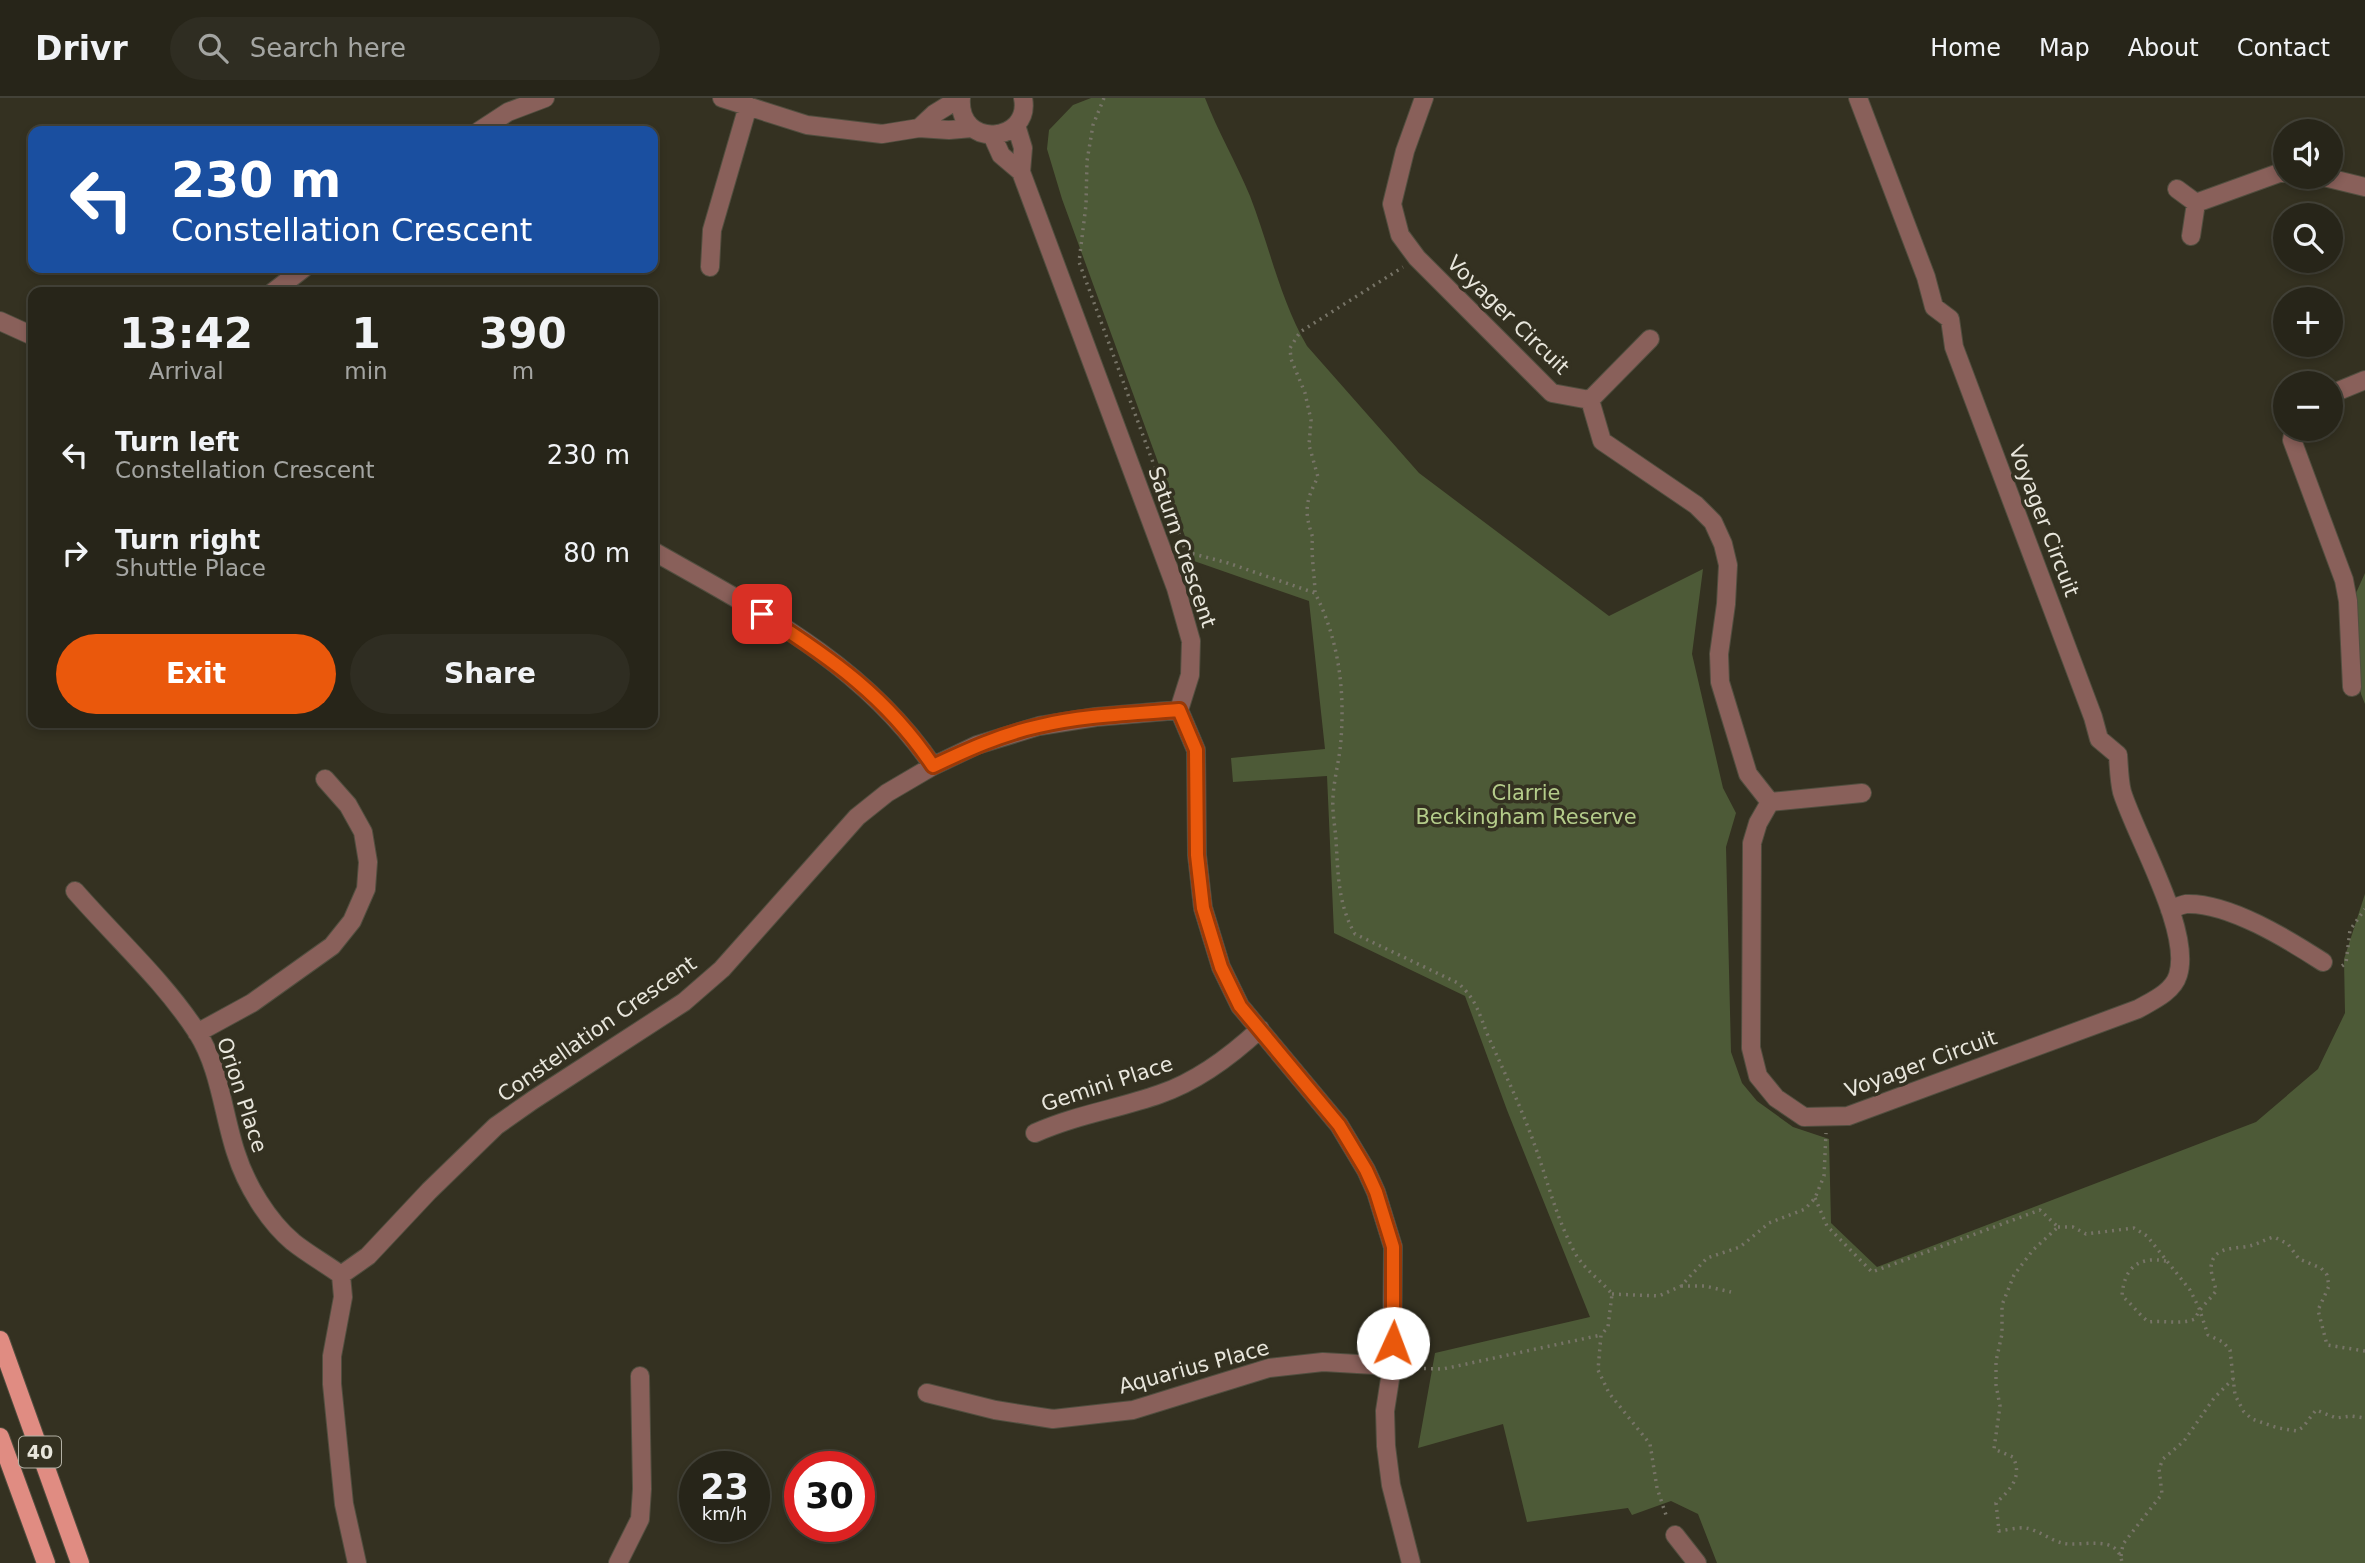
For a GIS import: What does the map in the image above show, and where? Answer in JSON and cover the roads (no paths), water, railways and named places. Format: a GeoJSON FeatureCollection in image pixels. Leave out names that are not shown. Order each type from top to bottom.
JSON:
{"type":"FeatureCollection","features":[{"type":"Feature","properties":{"kind":"main road","name":"40"},"geometry":{"type":"LineString","coordinates":[[0,1340],[80,1563]]}},
{"type":"Feature","properties":{"kind":"main road","name":"40"},"geometry":{"type":"LineString","coordinates":[[0,1437],[46,1563]]}},
{"type":"Feature","properties":{"kind":"street"},"geometry":{"type":"LineString","coordinates":[[484,126],[505,105],[545,98]]}},
{"type":"Feature","properties":{"kind":"street"},"geometry":{"type":"LineString","coordinates":[[722,98],[807,125],[882,134],[919,128],[972,128]]}},
{"type":"Feature","properties":{"kind":"street"},"geometry":{"type":"LineString","coordinates":[[919,128],[934,114],[960,98],[962,115],[972,128],[986,135],[1007,132],[1021,111],[1040,98]]}},
{"type":"Feature","properties":{"kind":"street","name":"Voyager Circuit"},"geometry":{"type":"LineString","coordinates":[[1424,98],[1405,151],[1392,204],[1400,235],[1417,258],[1552,393],[1590,400]]}},
{"type":"Feature","properties":{"kind":"street","name":"Voyager Circuit"},"geometry":{"type":"LineString","coordinates":[[1770,802],[1758,823],[1752,843],[1751,1048],[1758,1076],[1776,1098],[1804,1117],[1848,1116],[2138,1009],[2166,992],[2178,977],[2181,955],[2170,910],[2121,790],[2118,754],[2099,739],[1954,347],[1950,319],[1934,307],[1926,277],[1858,98]]}},
{"type":"Feature","properties":{"kind":"street"},"geometry":{"type":"LineString","coordinates":[[710,267],[712,230],[748,106]]}},
{"type":"Feature","properties":{"kind":"street","name":"Saturn Crescent"},"geometry":{"type":"LineString","coordinates":[[1021,111],[1021,172],[1176,588],[1191,641],[1190,675],[1179,710]]}},
{"type":"Feature","properties":{"kind":"street","name":"Saturn Crescent"},"geometry":{"type":"LineString","coordinates":[[992,135],[1001,155],[1021,172]]}},
{"type":"Feature","properties":{"kind":"street"},"geometry":{"type":"LineString","coordinates":[[2196,203],[2273,175]]}},
{"type":"Feature","properties":{"kind":"street"},"geometry":{"type":"LineString","coordinates":[[2343,182],[2365,187]]}},
{"type":"Feature","properties":{"kind":"street"},"geometry":{"type":"LineString","coordinates":[[2176,189],[2196,203]]}},
{"type":"Feature","properties":{"kind":"street"},"geometry":{"type":"LineString","coordinates":[[2191,236],[2196,203]]}},
{"type":"Feature","properties":{"kind":"street"},"geometry":{"type":"LineString","coordinates":[[279,287],[298,273]]}},
{"type":"Feature","properties":{"kind":"street"},"geometry":{"type":"LineString","coordinates":[[0,321],[28,334]]}},
{"type":"Feature","properties":{"kind":"street"},"geometry":{"type":"LineString","coordinates":[[1650,339],[1590,400],[1595,423],[1602,441],[1696,505],[1713,522],[1723,544],[1728,565],[1719,654],[1720,682],[1748,774],[1770,802],[1862,793]]}},
{"type":"Feature","properties":{"kind":"street"},"geometry":{"type":"LineString","coordinates":[[2343,389],[2365,380]]}},
{"type":"Feature","properties":{"kind":"street"},"geometry":{"type":"LineString","coordinates":[[2292,441],[2344,580],[2348,601],[2352,687]]}},
{"type":"Feature","properties":{"kind":"street"},"geometry":{"type":"LineString","coordinates":[[658,554],[741,600],[824,654],[869,690],[913,737],[933,766]]}},
{"type":"Feature","properties":{"kind":"street"},"geometry":{"type":"LineString","coordinates":[[1179,710],[1196,750],[1197,855],[1203,908],[1221,967],[1240,1006],[1339,1125],[1376,1192],[1393,1247],[1392,1366],[1385,1411],[1386,1446],[1391,1485],[1411,1563]]}},
{"type":"Feature","properties":{"kind":"street","name":"Constellation Crescent"},"geometry":{"type":"LineString","coordinates":[[341,1275],[369,1256],[429,1191],[496,1126],[675,1008],[722,969],[857,817],[887,793],[933,766],[976,746],[1039,726],[1096,717],[1179,710]]}},
{"type":"Feature","properties":{"kind":"street"},"geometry":{"type":"LineString","coordinates":[[197,1033],[252,1003],[332,946],[352,921],[366,889],[368,862],[363,832],[348,805],[325,779]]}},
{"type":"Feature","properties":{"kind":"street","name":"Orion Place"},"geometry":{"type":"LineString","coordinates":[[75,891],[140,959],[197,1033],[208,1055],[245,1178],[273,1221],[293,1241],[341,1275]]}},
{"type":"Feature","properties":{"kind":"street"},"geometry":{"type":"LineString","coordinates":[[2170,910],[2183,904],[2213,908],[2246,919],[2294,943],[2323,962]]}},
{"type":"Feature","properties":{"kind":"street","name":"Gemini Place"},"geometry":{"type":"LineString","coordinates":[[1035,1133],[1065,1120],[1161,1094],[1230,1057],[1260,1029]]}},
{"type":"Feature","properties":{"kind":"street"},"geometry":{"type":"LineString","coordinates":[[341,1275],[343,1297],[332,1356],[332,1384],[344,1504],[357,1563]]}},
{"type":"Feature","properties":{"kind":"street","name":"Aquarius Place"},"geometry":{"type":"LineString","coordinates":[[927,1393],[995,1410],[1053,1419],[1133,1410],[1269,1368],[1323,1362],[1392,1366]]}},
{"type":"Feature","properties":{"kind":"street"},"geometry":{"type":"LineString","coordinates":[[618,1563],[640,1519],[640,1376]]}},
{"type":"Feature","properties":{"kind":"street"},"geometry":{"type":"LineString","coordinates":[[1675,1535],[1697,1563]]}},
{"type":"Feature","properties":{"kind":"park label","name":"Clarrie Beckingham Reserve"},"geometry":{"type":"Point","coordinates":[1526,805]}}]}
